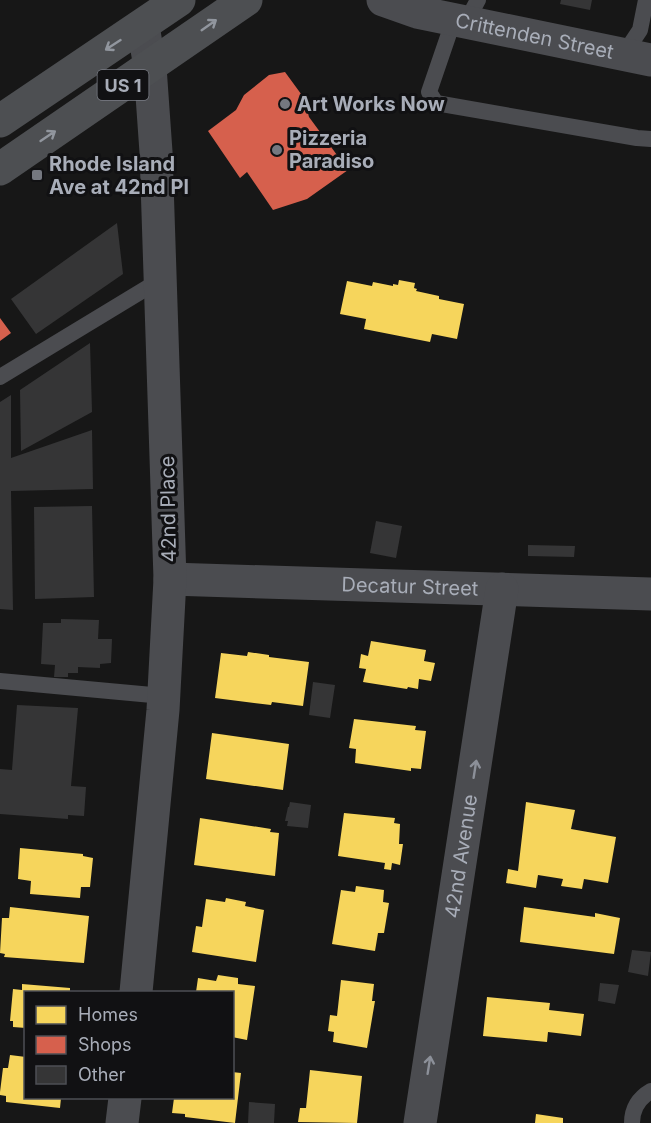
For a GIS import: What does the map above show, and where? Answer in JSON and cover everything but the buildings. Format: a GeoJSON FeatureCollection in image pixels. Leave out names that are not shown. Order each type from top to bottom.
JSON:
{"type":"FeatureCollection","features":[{"type":"Feature","properties":{"kind":"main road","name":"US 1"},"geometry":{"type":"LineString","coordinates":[[0,121],[179,0]]}},
{"type":"Feature","properties":{"kind":"main road","name":"US 1"},"geometry":{"type":"LineString","coordinates":[[0,168],[246,0]]}},
{"type":"Feature","properties":{"kind":"street","name":"Crittenden Street"},"geometry":{"type":"LineString","coordinates":[[383,0],[417,12],[466,14],[638,57]]}},
{"type":"Feature","properties":{"kind":"street","name":"42nd Place"},"geometry":{"type":"LineString","coordinates":[[136,991],[164,696],[170,579],[156,152],[150,67],[143,26]]}},
{"type":"Feature","properties":{"kind":"street","name":"Decatur Street"},"geometry":{"type":"LineString","coordinates":[[170,579],[651,594]]}},
{"type":"Feature","properties":{"kind":"street","name":"42nd Avenue"},"geometry":{"type":"LineString","coordinates":[[420,1123],[502,589]]}},
{"type":"Feature","properties":{"kind":"street"},"geometry":{"type":"LineString","coordinates":[[122,1123],[125,1099]]}},
{"type":"Feature","properties":{"kind":"lane"},"geometry":{"type":"LineString","coordinates":[[638,57],[646,0]]}},
{"type":"Feature","properties":{"kind":"lane"},"geometry":{"type":"LineString","coordinates":[[466,14],[429,92],[436,103],[651,139]]}},
{"type":"Feature","properties":{"kind":"lane"},"geometry":{"type":"LineString","coordinates":[[0,377],[160,280]]}},
{"type":"Feature","properties":{"kind":"lane"},"geometry":{"type":"LineString","coordinates":[[0,681],[164,696]]}},
{"type":"Feature","properties":{"kind":"lane"},"geometry":{"type":"LineString","coordinates":[[632,1123],[640,1097],[651,1091]]}},
{"type":"Feature","properties":{"kind":"place","name":"Art Works Now"},"geometry":{"type":"Point","coordinates":[285,104]}},
{"type":"Feature","properties":{"kind":"place","name":"Pizzeria Paradiso"},"geometry":{"type":"Point","coordinates":[277,150]}},
{"type":"Feature","properties":{"kind":"place","name":"Rhode Island Ave at 42nd Pl"},"geometry":{"type":"Point","coordinates":[37,175]}}]}
